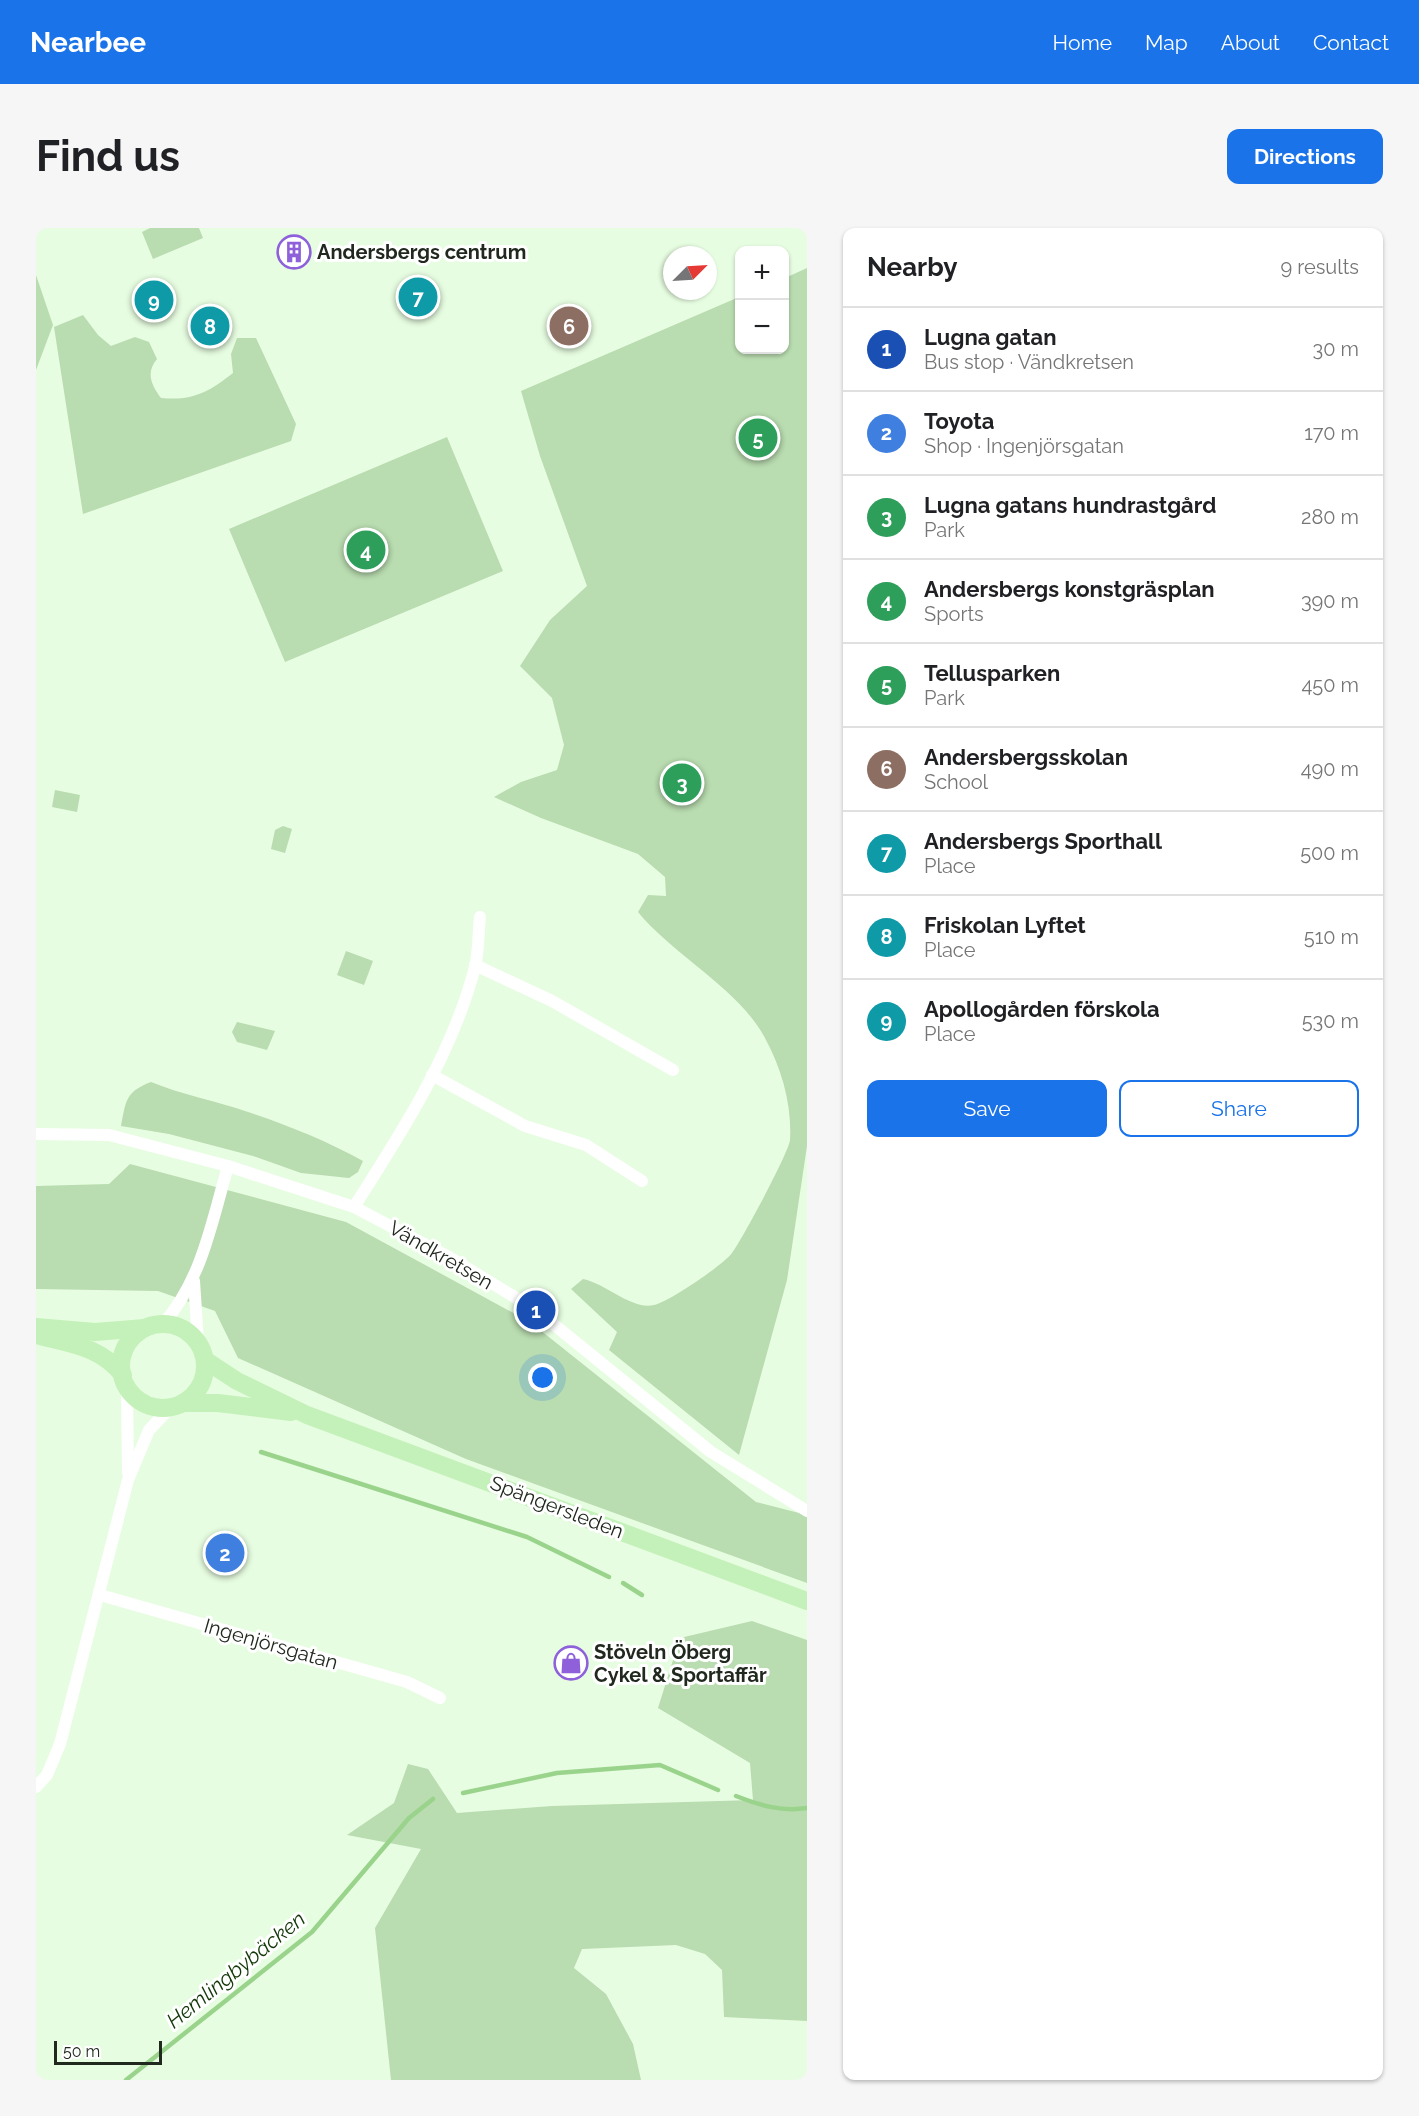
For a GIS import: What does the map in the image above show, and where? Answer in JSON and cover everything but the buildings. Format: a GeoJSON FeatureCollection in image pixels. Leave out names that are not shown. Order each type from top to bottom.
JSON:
{"type":"FeatureCollection","features":[{"type":"Feature","properties":{"kind":"main road"},"geometry":{"type":"LineString","coordinates":[[125,1381],[122,1361],[126,1347],[135,1335],[155,1326]]}},
{"type":"Feature","properties":{"kind":"main road"},"geometry":{"type":"LineString","coordinates":[[36,1327],[95,1332],[176,1326],[189,1332],[198,1342],[205,1360],[201,1385],[176,1405]]}},
{"type":"Feature","properties":{"kind":"main road","name":"Spängersleden"},"geometry":{"type":"LineString","coordinates":[[36,1335],[96,1352],[111,1360],[125,1381],[146,1404],[218,1403],[307,1415]]}},
{"type":"Feature","properties":{"kind":"main road","name":"Spängersleden"},"geometry":{"type":"LineString","coordinates":[[205,1360],[237,1381],[307,1415],[807,1601]]}},
{"type":"Feature","properties":{"kind":"street"},"geometry":{"type":"LineString","coordinates":[[354,1208],[409,1121],[450,1037],[475,965],[480,916]]}},
{"type":"Feature","properties":{"kind":"street"},"geometry":{"type":"LineString","coordinates":[[475,965],[567,1009],[673,1070]]}},
{"type":"Feature","properties":{"kind":"street"},"geometry":{"type":"LineString","coordinates":[[432,1075],[534,1130],[586,1145],[642,1181]]}},
{"type":"Feature","properties":{"kind":"street","name":"Vändkretsen"},"geometry":{"type":"LineString","coordinates":[[36,1134],[110,1135],[289,1184],[354,1208],[449,1257],[536,1310],[711,1452],[807,1511]]}},
{"type":"Feature","properties":{"kind":"street"},"geometry":{"type":"LineString","coordinates":[[155,1326],[177,1309],[194,1279],[228,1166]]}},
{"type":"Feature","properties":{"kind":"street"},"geometry":{"type":"LineString","coordinates":[[194,1279],[198,1342]]}},
{"type":"Feature","properties":{"kind":"street"},"geometry":{"type":"LineString","coordinates":[[125,1381],[128,1480]]}},
{"type":"Feature","properties":{"kind":"street"},"geometry":{"type":"LineString","coordinates":[[36,1787],[46,1775],[60,1744],[128,1480],[149,1430],[176,1405]]}},
{"type":"Feature","properties":{"kind":"street","name":"Ingenjörsgatan"},"geometry":{"type":"LineString","coordinates":[[100,1595],[406,1682],[440,1698]]}},
{"type":"Feature","properties":{"kind":"green space"},"geometry":{"type":"Polygon","coordinates":[[[150,228],[199,228],[203,238],[153,259],[142,232],[150,228]]]}},
{"type":"Feature","properties":{"kind":"green space"},"geometry":{"type":"Polygon","coordinates":[[[807,268],[807,1146],[787,1280],[739,1455],[609,1350],[617,1332],[571,1289],[583,1279],[637,1304],[654,1305],[695,1282],[727,1259],[745,1232],[788,1148],[790,1127],[788,1101],[777,1063],[755,1022],[741,1005],[670,944],[638,912],[648,895],[666,896],[665,877],[638,854],[541,818],[494,797],[521,782],[557,770],[564,745],[552,698],[520,666],[550,620],[587,586],[540,456],[521,391],[735,299],[735,354],[789,354],[789,276],[807,268]]]}},
{"type":"Feature","properties":{"kind":"green space"},"geometry":{"type":"Polygon","coordinates":[[[36,275],[53,325],[36,370],[36,275]]]}},
{"type":"Feature","properties":{"kind":"green space"},"geometry":{"type":"Polygon","coordinates":[[[83,315],[98,335],[111,346],[135,337],[149,342],[157,359],[151,369],[151,379],[161,398],[192,396],[216,385],[233,373],[231,354],[237,338],[256,338],[296,424],[291,441],[83,514],[54,327],[83,315]]]}},
{"type":"Feature","properties":{"kind":"green space"},"geometry":{"type":"Polygon","coordinates":[[[447,437],[503,571],[285,662],[229,529],[447,437]]]}},
{"type":"Feature","properties":{"kind":"green space"},"geometry":{"type":"Polygon","coordinates":[[[55,790],[80,795],[77,812],[52,807],[55,790]]]}},
{"type":"Feature","properties":{"kind":"green space"},"geometry":{"type":"Polygon","coordinates":[[[283,826],[292,829],[285,853],[271,849],[275,830],[283,826]]]}},
{"type":"Feature","properties":{"kind":"green space"},"geometry":{"type":"Polygon","coordinates":[[[346,951],[373,961],[364,985],[337,975],[346,951]]]}},
{"type":"Feature","properties":{"kind":"green space"},"geometry":{"type":"Polygon","coordinates":[[[237,1022],[275,1031],[267,1050],[237,1042],[232,1032],[237,1022]]]}},
{"type":"Feature","properties":{"kind":"green space"},"geometry":{"type":"Polygon","coordinates":[[[151,1082],[277,1122],[363,1161],[358,1172],[349,1178],[301,1173],[253,1156],[169,1134],[121,1126],[128,1098],[136,1090],[151,1082]]]}},
{"type":"Feature","properties":{"kind":"green space"},"geometry":{"type":"Polygon","coordinates":[[[130,1164],[346,1222],[530,1322],[756,1502],[807,1515],[807,1583],[466,1459],[238,1358],[215,1311],[158,1291],[36,1289],[36,1186],[109,1184],[130,1164]]]}},
{"type":"Feature","properties":{"kind":"green space"},"geometry":{"type":"Polygon","coordinates":[[[752,1621],[807,1640],[807,2021],[724,2017],[722,1970],[705,1954],[676,1945],[582,1949],[574,1968],[606,1994],[633,2044],[641,2080],[391,2080],[375,1928],[421,1849],[347,1835],[394,1803],[408,1764],[428,1769],[457,1813],[552,1806],[753,1800],[750,1763],[658,1708],[680,1638],[752,1621]]]}},
{"type":"Feature","properties":{"kind":"waterway"},"geometry":{"type":"LineString","coordinates":[[261,1452],[527,1537],[609,1577]]}},
{"type":"Feature","properties":{"kind":"waterway"},"geometry":{"type":"LineString","coordinates":[[623,1583],[642,1595]]}},
{"type":"Feature","properties":{"kind":"waterway","name":"Hemlingbybäcken"},"geometry":{"type":"LineString","coordinates":[[463,1793],[557,1773],[660,1765],[718,1790]]}},
{"type":"Feature","properties":{"kind":"waterway","name":"Hemlingbybäcken"},"geometry":{"type":"LineString","coordinates":[[736,1796],[770,1807],[807,1808]]}},
{"type":"Feature","properties":{"kind":"waterway","name":"Hemlingbybäcken"},"geometry":{"type":"LineString","coordinates":[[126,2080],[312,1932],[409,1818],[433,1799]]}},
{"type":"Feature","properties":{"kind":"place","name":"Andersbergs centrum"},"geometry":{"type":"Point","coordinates":[294,252]}},
{"type":"Feature","properties":{"kind":"place","name":"Andersbergs Sporthall"},"geometry":{"type":"Point","coordinates":[418,297]}},
{"type":"Feature","properties":{"kind":"place","name":"Apollogården förskola"},"geometry":{"type":"Point","coordinates":[154,300]}},
{"type":"Feature","properties":{"kind":"place","name":"Friskolan Lyftet"},"geometry":{"type":"Point","coordinates":[210,326]}},
{"type":"Feature","properties":{"kind":"place","name":"Andersbergsskolan"},"geometry":{"type":"Point","coordinates":[569,326]}},
{"type":"Feature","properties":{"kind":"place","name":"Tellusparken"},"geometry":{"type":"Point","coordinates":[758,438]}},
{"type":"Feature","properties":{"kind":"place","name":"Andersbergs konstgräsplan"},"geometry":{"type":"Point","coordinates":[366,550]}},
{"type":"Feature","properties":{"kind":"place","name":"Lugna gatans hundrastgård"},"geometry":{"type":"Point","coordinates":[682,783]}},
{"type":"Feature","properties":{"kind":"place","name":"Lugna gatan"},"geometry":{"type":"Point","coordinates":[536,1310]}},
{"type":"Feature","properties":{"kind":"place","name":"Toyota"},"geometry":{"type":"Point","coordinates":[225,1553]}},
{"type":"Feature","properties":{"kind":"place","name":"Stöveln Öberg Cykel & Sportaffär"},"geometry":{"type":"Point","coordinates":[571,1663]}}]}
